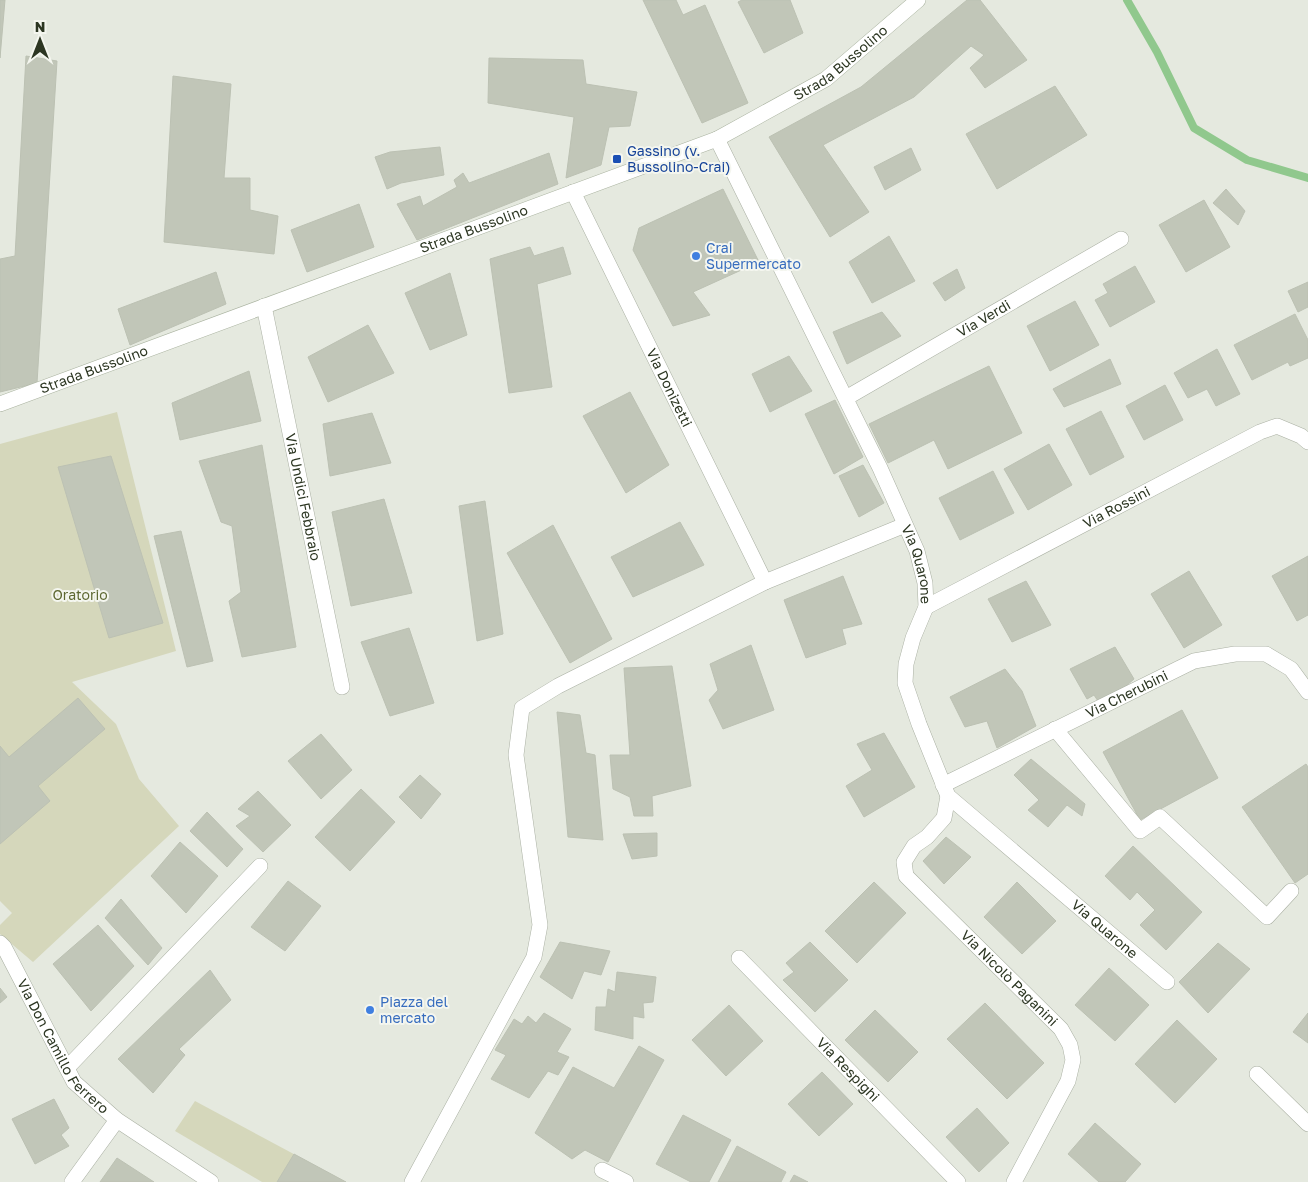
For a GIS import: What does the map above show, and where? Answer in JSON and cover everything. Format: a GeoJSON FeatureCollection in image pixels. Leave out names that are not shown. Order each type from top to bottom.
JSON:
{"type":"FeatureCollection","features":[{"type":"Feature","properties":{"kind":"street","name":"Strada Bussolino"},"geometry":{"type":"LineString","coordinates":[[0,404],[717,139],[826,79],[918,0]]}},
{"type":"Feature","properties":{"kind":"street","name":"Via Quarone"},"geometry":{"type":"LineString","coordinates":[[717,139],[880,468],[917,551],[923,575],[926,607],[913,638],[906,664],[905,683],[918,724],[945,790],[1167,982]]}},
{"type":"Feature","properties":{"kind":"street","name":"Via Donizetti"},"geometry":{"type":"LineString","coordinates":[[573,192],[765,582]]}},
{"type":"Feature","properties":{"kind":"street","name":"Via Verdi"},"geometry":{"type":"LineString","coordinates":[[846,398],[1121,239]]}},
{"type":"Feature","properties":{"kind":"street","name":"Via Undici Febbraio"},"geometry":{"type":"LineString","coordinates":[[264,306],[342,687]]}},
{"type":"Feature","properties":{"kind":"street","name":"Via Rossini"},"geometry":{"type":"LineString","coordinates":[[926,607],[1260,432],[1277,426],[1301,436],[1308,442]]}},
{"type":"Feature","properties":{"kind":"street"},"geometry":{"type":"LineString","coordinates":[[412,1182],[534,957],[540,924],[516,755],[522,708],[558,686],[765,582],[905,525]]}},
{"type":"Feature","properties":{"kind":"street","name":"Via Cherubini"},"geometry":{"type":"LineString","coordinates":[[945,790],[1055,730],[1194,661],[1235,654],[1266,654],[1291,669],[1308,692]]}},
{"type":"Feature","properties":{"kind":"street"},"geometry":{"type":"LineString","coordinates":[[1055,730],[1140,831],[1160,817],[1267,917],[1291,891]]}},
{"type":"Feature","properties":{"kind":"street","name":"Via Nicolò Paganini"},"geometry":{"type":"LineString","coordinates":[[945,790],[944,818],[927,836],[914,846],[904,862],[906,876],[1061,1030],[1070,1045],[1073,1060],[1068,1081],[1014,1182]]}},
{"type":"Feature","properties":{"kind":"street"},"geometry":{"type":"LineString","coordinates":[[67,1068],[260,866]]}},
{"type":"Feature","properties":{"kind":"street","name":"Via Don Camillo Ferrero"},"geometry":{"type":"LineString","coordinates":[[0,943],[4,947],[74,1082],[117,1120],[211,1182]]}},
{"type":"Feature","properties":{"kind":"street","name":"Via Respighi"},"geometry":{"type":"LineString","coordinates":[[739,958],[958,1182]]}},
{"type":"Feature","properties":{"kind":"street"},"geometry":{"type":"LineString","coordinates":[[1257,1074],[1308,1124]]}},
{"type":"Feature","properties":{"kind":"street"},"geometry":{"type":"LineString","coordinates":[[72,1182],[117,1120]]}},
{"type":"Feature","properties":{"kind":"street"},"geometry":{"type":"LineString","coordinates":[[602,1170],[626,1182]]}},
{"type":"Feature","properties":{"kind":"green space","name":"Oratorio"},"geometry":{"type":"Polygon","coordinates":[[[117,412],[176,651],[72,682],[116,724],[139,779],[179,826],[33,962],[0,934],[0,925],[12,913],[0,901],[0,444],[117,412]]]}},
{"type":"Feature","properties":{"kind":"green space"},"geometry":{"type":"Polygon","coordinates":[[[195,1101],[346,1182],[262,1182],[175,1131],[195,1101]]]}},
{"type":"Feature","properties":{"kind":"building"},"geometry":{"type":"Polygon","coordinates":[[[0,0],[5,0],[0,58],[0,0]]]}},
{"type":"Feature","properties":{"kind":"building"},"geometry":{"type":"Polygon","coordinates":[[[643,0],[676,0],[683,15],[705,5],[748,103],[702,123],[643,0]]]}},
{"type":"Feature","properties":{"kind":"building"},"geometry":{"type":"Polygon","coordinates":[[[742,0],[790,0],[803,33],[764,53],[738,2],[742,0]]]}},
{"type":"Feature","properties":{"kind":"building"},"geometry":{"type":"Polygon","coordinates":[[[967,0],[980,0],[1027,60],[985,88],[970,68],[984,55],[971,46],[914,97],[823,145],[869,212],[830,237],[769,137],[861,87],[967,0]]]}},
{"type":"Feature","properties":{"kind":"building"},"geometry":{"type":"Polygon","coordinates":[[[26,56],[57,61],[37,383],[0,392],[0,259],[15,256],[26,56]]]}},
{"type":"Feature","properties":{"kind":"building"},"geometry":{"type":"Polygon","coordinates":[[[489,58],[583,60],[586,84],[637,92],[630,126],[609,127],[601,165],[566,178],[574,117],[488,103],[489,58]]]}},
{"type":"Feature","properties":{"kind":"building"},"geometry":{"type":"Polygon","coordinates":[[[173,76],[231,84],[224,178],[250,178],[250,210],[278,216],[274,254],[164,242],[173,76]]]}},
{"type":"Feature","properties":{"kind":"building"},"geometry":{"type":"Polygon","coordinates":[[[1055,86],[1087,135],[997,189],[966,134],[1055,86]]]}},
{"type":"Feature","properties":{"kind":"building"},"geometry":{"type":"Polygon","coordinates":[[[440,147],[444,175],[401,183],[387,189],[375,157],[390,152],[440,147]]]}},
{"type":"Feature","properties":{"kind":"building"},"geometry":{"type":"Polygon","coordinates":[[[911,148],[921,170],[885,190],[874,167],[911,148]]]}},
{"type":"Feature","properties":{"kind":"building"},"geometry":{"type":"Polygon","coordinates":[[[549,153],[558,184],[417,240],[397,204],[420,196],[423,206],[457,187],[454,180],[463,173],[469,183],[549,153]]]}},
{"type":"Feature","properties":{"kind":"building","name":"Crai Supermercato"},"geometry":{"type":"Polygon","coordinates":[[[723,189],[759,262],[693,292],[710,315],[673,326],[633,250],[639,228],[723,189]]]}},
{"type":"Feature","properties":{"kind":"building"},"geometry":{"type":"Polygon","coordinates":[[[1226,189],[1245,211],[1238,225],[1213,203],[1226,189]]]}},
{"type":"Feature","properties":{"kind":"building"},"geometry":{"type":"Polygon","coordinates":[[[1204,200],[1230,247],[1186,272],[1159,225],[1204,200]]]}},
{"type":"Feature","properties":{"kind":"building"},"geometry":{"type":"Polygon","coordinates":[[[359,204],[374,247],[307,272],[291,230],[359,204]]]}},
{"type":"Feature","properties":{"kind":"building"},"geometry":{"type":"Polygon","coordinates":[[[889,236],[915,281],[872,303],[849,262],[889,236]]]}},
{"type":"Feature","properties":{"kind":"building"},"geometry":{"type":"Polygon","coordinates":[[[530,247],[534,256],[563,247],[571,274],[537,284],[552,387],[509,393],[490,259],[530,247]]]}},
{"type":"Feature","properties":{"kind":"building"},"geometry":{"type":"Polygon","coordinates":[[[1135,266],[1155,302],[1110,327],[1095,300],[1108,293],[1103,284],[1135,266]]]}},
{"type":"Feature","properties":{"kind":"building"},"geometry":{"type":"Polygon","coordinates":[[[957,269],[965,288],[945,301],[933,283],[957,269]]]}},
{"type":"Feature","properties":{"kind":"building"},"geometry":{"type":"Polygon","coordinates":[[[216,272],[226,304],[130,345],[118,309],[216,272]]]}},
{"type":"Feature","properties":{"kind":"building"},"geometry":{"type":"Polygon","coordinates":[[[450,273],[467,335],[430,350],[405,293],[450,273]]]}},
{"type":"Feature","properties":{"kind":"building"},"geometry":{"type":"Polygon","coordinates":[[[1308,282],[1308,307],[1298,312],[1288,291],[1308,282]]]}},
{"type":"Feature","properties":{"kind":"building"},"geometry":{"type":"Polygon","coordinates":[[[1075,301],[1099,345],[1050,371],[1027,326],[1075,301]]]}},
{"type":"Feature","properties":{"kind":"building"},"geometry":{"type":"Polygon","coordinates":[[[882,312],[901,336],[847,364],[833,332],[882,312]]]}},
{"type":"Feature","properties":{"kind":"building"},"geometry":{"type":"Polygon","coordinates":[[[1295,314],[1308,340],[1308,358],[1290,366],[1288,362],[1252,380],[1234,345],[1295,314]]]}},
{"type":"Feature","properties":{"kind":"building"},"geometry":{"type":"Polygon","coordinates":[[[368,325],[394,373],[328,402],[308,357],[368,325]]]}},
{"type":"Feature","properties":{"kind":"building"},"geometry":{"type":"Polygon","coordinates":[[[1217,349],[1240,394],[1216,406],[1207,389],[1188,398],[1174,373],[1217,349]]]}},
{"type":"Feature","properties":{"kind":"building"},"geometry":{"type":"Polygon","coordinates":[[[789,356],[812,391],[770,412],[752,374],[789,356]]]}},
{"type":"Feature","properties":{"kind":"building"},"geometry":{"type":"Polygon","coordinates":[[[1110,359],[1121,384],[1064,407],[1053,389],[1110,359]]]}},
{"type":"Feature","properties":{"kind":"building"},"geometry":{"type":"Polygon","coordinates":[[[989,366],[1022,433],[948,469],[934,440],[888,463],[869,424],[989,366]]]}},
{"type":"Feature","properties":{"kind":"building"},"geometry":{"type":"Polygon","coordinates":[[[249,371],[261,421],[180,440],[172,403],[249,371]]]}},
{"type":"Feature","properties":{"kind":"building"},"geometry":{"type":"Polygon","coordinates":[[[1165,385],[1183,420],[1144,440],[1126,406],[1165,385]]]}},
{"type":"Feature","properties":{"kind":"building"},"geometry":{"type":"Polygon","coordinates":[[[630,392],[669,465],[626,493],[583,416],[630,392]]]}},
{"type":"Feature","properties":{"kind":"building"},"geometry":{"type":"Polygon","coordinates":[[[835,400],[863,457],[834,474],[805,414],[835,400]]]}},
{"type":"Feature","properties":{"kind":"building"},"geometry":{"type":"Polygon","coordinates":[[[1101,411],[1124,457],[1090,475],[1066,429],[1101,411]]]}},
{"type":"Feature","properties":{"kind":"building"},"geometry":{"type":"Polygon","coordinates":[[[372,413],[391,463],[330,476],[323,424],[372,413]]]}},
{"type":"Feature","properties":{"kind":"building"},"geometry":{"type":"Polygon","coordinates":[[[1049,444],[1072,485],[1028,510],[1004,469],[1049,444]]]}},
{"type":"Feature","properties":{"kind":"building"},"geometry":{"type":"Polygon","coordinates":[[[262,445],[296,647],[242,657],[229,601],[241,592],[232,526],[221,522],[199,461],[262,445]]]}},
{"type":"Feature","properties":{"kind":"building"},"geometry":{"type":"Polygon","coordinates":[[[111,456],[163,623],[109,638],[58,467],[111,456]]]}},
{"type":"Feature","properties":{"kind":"building"},"geometry":{"type":"Polygon","coordinates":[[[863,465],[884,503],[859,517],[839,476],[863,465]]]}},
{"type":"Feature","properties":{"kind":"building"},"geometry":{"type":"Polygon","coordinates":[[[993,471],[1014,513],[960,540],[939,498],[993,471]]]}},
{"type":"Feature","properties":{"kind":"building"},"geometry":{"type":"Polygon","coordinates":[[[384,499],[412,593],[351,606],[332,512],[384,499]]]}},
{"type":"Feature","properties":{"kind":"building"},"geometry":{"type":"Polygon","coordinates":[[[485,501],[503,634],[477,641],[459,506],[485,501]]]}},
{"type":"Feature","properties":{"kind":"building"},"geometry":{"type":"Polygon","coordinates":[[[680,522],[704,565],[633,597],[611,557],[680,522]]]}},
{"type":"Feature","properties":{"kind":"building"},"geometry":{"type":"Polygon","coordinates":[[[553,525],[612,639],[570,663],[507,553],[553,525]]]}},
{"type":"Feature","properties":{"kind":"building"},"geometry":{"type":"Polygon","coordinates":[[[181,531],[213,661],[187,667],[154,536],[181,531]]]}},
{"type":"Feature","properties":{"kind":"building"},"geometry":{"type":"Polygon","coordinates":[[[1308,556],[1308,615],[1297,621],[1272,576],[1308,556]]]}},
{"type":"Feature","properties":{"kind":"building"},"geometry":{"type":"Polygon","coordinates":[[[1189,571],[1222,625],[1184,648],[1151,594],[1189,571]]]}},
{"type":"Feature","properties":{"kind":"building"},"geometry":{"type":"Polygon","coordinates":[[[843,576],[862,624],[842,629],[846,644],[806,658],[784,600],[843,576]]]}},
{"type":"Feature","properties":{"kind":"building"},"geometry":{"type":"Polygon","coordinates":[[[1026,581],[1051,625],[1012,642],[988,599],[1026,581]]]}},
{"type":"Feature","properties":{"kind":"building"},"geometry":{"type":"Polygon","coordinates":[[[409,628],[434,703],[390,716],[361,642],[409,628]]]}},
{"type":"Feature","properties":{"kind":"building"},"geometry":{"type":"Polygon","coordinates":[[[751,645],[774,710],[723,729],[709,700],[718,690],[710,664],[751,645]]]}},
{"type":"Feature","properties":{"kind":"building"},"geometry":{"type":"Polygon","coordinates":[[[1115,647],[1134,679],[1102,707],[1094,695],[1087,699],[1070,669],[1115,647]]]}},
{"type":"Feature","properties":{"kind":"building"},"geometry":{"type":"Polygon","coordinates":[[[672,666],[691,786],[652,796],[653,816],[634,816],[630,797],[613,789],[610,755],[630,755],[624,668],[672,666]]]}},
{"type":"Feature","properties":{"kind":"building"},"geometry":{"type":"Polygon","coordinates":[[[1005,669],[1022,691],[1036,726],[997,748],[987,721],[965,727],[950,697],[1005,669]]]}},
{"type":"Feature","properties":{"kind":"building"},"geometry":{"type":"Polygon","coordinates":[[[78,698],[105,729],[38,786],[50,801],[0,844],[0,746],[9,757],[78,698]]]}},
{"type":"Feature","properties":{"kind":"building"},"geometry":{"type":"Polygon","coordinates":[[[1182,710],[1218,778],[1140,820],[1103,752],[1182,710]]]}},
{"type":"Feature","properties":{"kind":"building"},"geometry":{"type":"Polygon","coordinates":[[[557,712],[580,715],[586,753],[595,755],[603,840],[568,837],[557,712]]]}},
{"type":"Feature","properties":{"kind":"building"},"geometry":{"type":"Polygon","coordinates":[[[884,733],[915,787],[864,817],[846,786],[872,770],[857,744],[884,733]]]}},
{"type":"Feature","properties":{"kind":"building"},"geometry":{"type":"Polygon","coordinates":[[[321,734],[352,770],[321,799],[288,761],[321,734]]]}},
{"type":"Feature","properties":{"kind":"building"},"geometry":{"type":"Polygon","coordinates":[[[1031,759],[1085,804],[1082,816],[1067,805],[1048,827],[1028,810],[1039,800],[1014,775],[1031,759]]]}},
{"type":"Feature","properties":{"kind":"building"},"geometry":{"type":"Polygon","coordinates":[[[1306,764],[1308,767],[1308,874],[1295,883],[1242,807],[1306,764]]]}},
{"type":"Feature","properties":{"kind":"building"},"geometry":{"type":"Polygon","coordinates":[[[420,775],[441,794],[421,819],[399,797],[420,775]]]}},
{"type":"Feature","properties":{"kind":"building"},"geometry":{"type":"Polygon","coordinates":[[[361,789],[395,822],[350,871],[315,837],[361,789]]]}},
{"type":"Feature","properties":{"kind":"building"},"geometry":{"type":"Polygon","coordinates":[[[258,791],[291,825],[263,852],[236,826],[250,816],[238,809],[258,791]]]}},
{"type":"Feature","properties":{"kind":"building"},"geometry":{"type":"Polygon","coordinates":[[[207,812],[243,849],[227,867],[190,831],[207,812]]]}},
{"type":"Feature","properties":{"kind":"building"},"geometry":{"type":"Polygon","coordinates":[[[657,833],[657,856],[632,859],[623,834],[657,833]]]}},
{"type":"Feature","properties":{"kind":"building"},"geometry":{"type":"Polygon","coordinates":[[[946,837],[971,857],[944,884],[923,861],[946,837]]]}},
{"type":"Feature","properties":{"kind":"building"},"geometry":{"type":"Polygon","coordinates":[[[180,842],[218,876],[186,913],[151,876],[180,842]]]}},
{"type":"Feature","properties":{"kind":"building"},"geometry":{"type":"Polygon","coordinates":[[[1133,846],[1202,912],[1166,950],[1140,925],[1155,910],[1137,892],[1130,900],[1105,876],[1133,846]]]}},
{"type":"Feature","properties":{"kind":"building"},"geometry":{"type":"Polygon","coordinates":[[[288,881],[321,906],[285,951],[251,927],[288,881]]]}},
{"type":"Feature","properties":{"kind":"building"},"geometry":{"type":"Polygon","coordinates":[[[874,882],[906,913],[857,963],[825,931],[874,882]]]}},
{"type":"Feature","properties":{"kind":"building"},"geometry":{"type":"Polygon","coordinates":[[[1017,882],[1056,921],[1022,954],[984,917],[1017,882]]]}},
{"type":"Feature","properties":{"kind":"building"},"geometry":{"type":"Polygon","coordinates":[[[121,899],[162,948],[148,965],[105,918],[121,899]]]}},
{"type":"Feature","properties":{"kind":"building"},"geometry":{"type":"Polygon","coordinates":[[[98,925],[134,966],[91,1011],[53,964],[98,925]]]}},
{"type":"Feature","properties":{"kind":"building"},"geometry":{"type":"Polygon","coordinates":[[[560,942],[610,951],[601,975],[584,971],[572,999],[540,977],[560,942]]]}},
{"type":"Feature","properties":{"kind":"building"},"geometry":{"type":"Polygon","coordinates":[[[810,942],[848,980],[815,1012],[783,980],[794,972],[786,963],[810,942]]]}},
{"type":"Feature","properties":{"kind":"building"},"geometry":{"type":"Polygon","coordinates":[[[1218,943],[1250,969],[1208,1013],[1179,982],[1218,943]]]}},
{"type":"Feature","properties":{"kind":"building"},"geometry":{"type":"Polygon","coordinates":[[[1109,968],[1149,1005],[1115,1041],[1075,1005],[1109,968]]]}},
{"type":"Feature","properties":{"kind":"building"},"geometry":{"type":"Polygon","coordinates":[[[210,970],[231,1000],[179,1049],[185,1055],[153,1093],[118,1059],[210,970]]]}},
{"type":"Feature","properties":{"kind":"building"},"geometry":{"type":"Polygon","coordinates":[[[617,972],[656,977],[653,1002],[643,1003],[644,1018],[633,1016],[633,1039],[595,1030],[596,1007],[606,1007],[608,989],[615,992],[617,972]]]}},
{"type":"Feature","properties":{"kind":"building"},"geometry":{"type":"Polygon","coordinates":[[[0,988],[7,997],[0,1003],[0,988]]]}},
{"type":"Feature","properties":{"kind":"building"},"geometry":{"type":"Polygon","coordinates":[[[985,1003],[1044,1063],[1007,1099],[947,1039],[985,1003]]]}},
{"type":"Feature","properties":{"kind":"building"},"geometry":{"type":"Polygon","coordinates":[[[729,1005],[763,1041],[726,1076],[692,1040],[729,1005]]]}},
{"type":"Feature","properties":{"kind":"building"},"geometry":{"type":"Polygon","coordinates":[[[875,1010],[918,1052],[888,1082],[845,1040],[875,1010]]]}},
{"type":"Feature","properties":{"kind":"building"},"geometry":{"type":"Polygon","coordinates":[[[544,1013],[571,1029],[557,1052],[569,1057],[558,1075],[548,1071],[529,1098],[491,1079],[506,1055],[495,1050],[514,1019],[522,1024],[528,1016],[536,1023],[544,1013]]]}},
{"type":"Feature","properties":{"kind":"building"},"geometry":{"type":"Polygon","coordinates":[[[1308,1013],[1308,1043],[1293,1032],[1308,1013]]]}},
{"type":"Feature","properties":{"kind":"building"},"geometry":{"type":"Polygon","coordinates":[[[1177,1020],[1217,1059],[1175,1103],[1135,1064],[1177,1020]]]}},
{"type":"Feature","properties":{"kind":"building"},"geometry":{"type":"Polygon","coordinates":[[[639,1046],[664,1060],[608,1162],[585,1150],[572,1159],[535,1133],[573,1067],[614,1088],[639,1046]]]}},
{"type":"Feature","properties":{"kind":"building"},"geometry":{"type":"Polygon","coordinates":[[[822,1072],[853,1104],[819,1136],[788,1104],[822,1072]]]}},
{"type":"Feature","properties":{"kind":"building"},"geometry":{"type":"Polygon","coordinates":[[[54,1099],[69,1128],[61,1135],[69,1146],[35,1164],[12,1119],[54,1099]]]}},
{"type":"Feature","properties":{"kind":"building"},"geometry":{"type":"Polygon","coordinates":[[[977,1108],[1009,1143],[979,1172],[946,1137],[977,1108]]]}},
{"type":"Feature","properties":{"kind":"building"},"geometry":{"type":"Polygon","coordinates":[[[683,1115],[731,1140],[709,1182],[691,1182],[656,1164],[683,1115]]]}},
{"type":"Feature","properties":{"kind":"building"},"geometry":{"type":"Polygon","coordinates":[[[1095,1123],[1141,1164],[1125,1182],[1099,1182],[1068,1154],[1095,1123]]]}},
{"type":"Feature","properties":{"kind":"building"},"geometry":{"type":"Polygon","coordinates":[[[737,1146],[786,1172],[781,1182],[718,1182],[737,1146]]]}},
{"type":"Feature","properties":{"kind":"building"},"geometry":{"type":"Polygon","coordinates":[[[294,1154],[346,1182],[277,1182],[294,1154]]]}},
{"type":"Feature","properties":{"kind":"building"},"geometry":{"type":"Polygon","coordinates":[[[117,1158],[154,1182],[100,1182],[117,1158]]]}},
{"type":"Feature","properties":{"kind":"building"},"geometry":{"type":"Polygon","coordinates":[[[794,1175],[808,1182],[790,1182],[794,1175]]]}},
{"type":"Feature","properties":{"kind":"waterway"},"geometry":{"type":"LineString","coordinates":[[1127,0],[1157,52],[1194,128],[1247,160],[1308,178]]}},
{"type":"Feature","properties":{"kind":"place","name":"Gassino (v. Bussolino-Crai)"},"geometry":{"type":"Point","coordinates":[617,159]}},
{"type":"Feature","properties":{"kind":"place","name":"Crai Supermercato"},"geometry":{"type":"Point","coordinates":[696,256]}},
{"type":"Feature","properties":{"kind":"place","name":"Piazza del mercato"},"geometry":{"type":"Point","coordinates":[370,1010]}}]}
